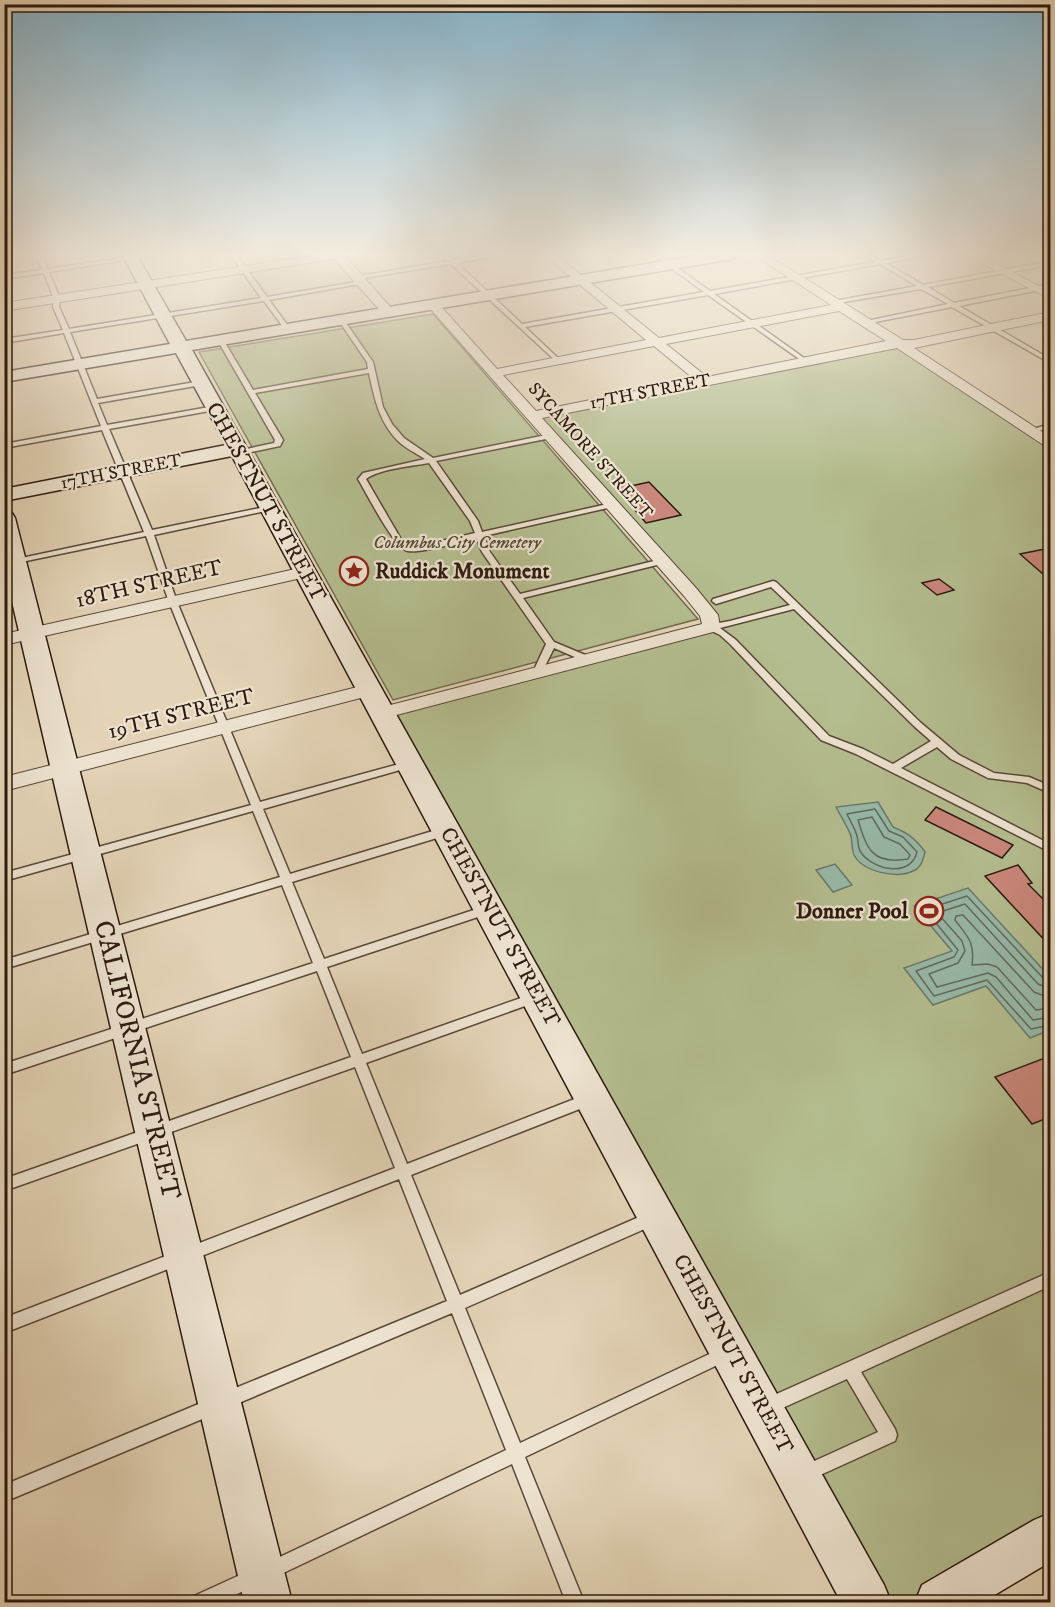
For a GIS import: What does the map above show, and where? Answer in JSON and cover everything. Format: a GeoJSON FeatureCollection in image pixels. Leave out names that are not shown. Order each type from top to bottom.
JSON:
{"type":"FeatureCollection","features":[{"type":"Feature","properties":{"kind":"street","name":"CHESTNUT STREET"},"geometry":{"type":"LineString","coordinates":[[170,329],[376,701],[867,1602]]}},
{"type":"Feature","properties":{"kind":"street"},"geometry":{"type":"LineString","coordinates":[[4,377],[294,329]]}},
{"type":"Feature","properties":{"kind":"street","name":"SYCAMORE STREET"},"geometry":{"type":"LineString","coordinates":[[455,329],[709,615],[711,627]]}},
{"type":"Feature","properties":{"kind":"street"},"geometry":{"type":"LineString","coordinates":[[640,329],[704,381]]}},
{"type":"Feature","properties":{"kind":"street"},"geometry":{"type":"LineString","coordinates":[[495,373],[723,329]]}},
{"type":"Feature","properties":{"kind":"street"},"geometry":{"type":"LineString","coordinates":[[876,329],[1050,443]]}},
{"type":"Feature","properties":{"kind":"street","name":"17TH STREET"},"geometry":{"type":"LineString","coordinates":[[532,416],[888,344],[914,344],[990,329]]}},
{"type":"Feature","properties":{"kind":"street","name":"17TH STREET"},"geometry":{"type":"LineString","coordinates":[[4,495],[239,451]]}},
{"type":"Feature","properties":{"kind":"street","name":"CALIFORNIA STREET"},"geometry":{"type":"LineString","coordinates":[[4,518],[19,636],[67,768],[265,1588]]}},
{"type":"Feature","properties":{"kind":"street","name":"18TH STREET"},"geometry":{"type":"LineString","coordinates":[[19,636],[304,572]]}},
{"type":"Feature","properties":{"kind":"street","name":"19TH STREET"},"geometry":{"type":"LineString","coordinates":[[4,784],[225,727],[538,672],[711,627]]}},
{"type":"Feature","properties":{"kind":"street"},"geometry":{"type":"LineString","coordinates":[[939,1602],[1050,1536]]}},
{"type":"Feature","properties":{"kind":"lane"},"geometry":{"type":"LineString","coordinates":[[4,341],[81,329]]}},
{"type":"Feature","properties":{"kind":"lane"},"geometry":{"type":"LineString","coordinates":[[347,329],[370,362],[380,407],[389,425],[401,440],[431,460],[474,521],[486,552],[551,644],[587,659]]}},
{"type":"Feature","properties":{"kind":"lane"},"geometry":{"type":"LineString","coordinates":[[524,329],[558,360]]}},
{"type":"Feature","properties":{"kind":"lane"},"geometry":{"type":"LineString","coordinates":[[762,329],[805,361]]}},
{"type":"Feature","properties":{"kind":"lane"},"geometry":{"type":"LineString","coordinates":[[997,329],[1050,361]]}},
{"type":"Feature","properties":{"kind":"lane"},"geometry":{"type":"LineString","coordinates":[[68,331],[122,472],[149,533],[173,602],[321,964],[575,1602]]}},
{"type":"Feature","properties":{"kind":"lane"},"geometry":{"type":"LineString","coordinates":[[221,341],[279,440],[278,444],[239,451]]}},
{"type":"Feature","properties":{"kind":"lane"},"geometry":{"type":"LineString","coordinates":[[252,392],[372,370]]}},
{"type":"Feature","properties":{"kind":"lane"},"geometry":{"type":"LineString","coordinates":[[95,401],[208,395]]}},
{"type":"Feature","properties":{"kind":"lane"},"geometry":{"type":"LineString","coordinates":[[4,446],[105,428],[208,395]]}},
{"type":"Feature","properties":{"kind":"lane"},"geometry":{"type":"LineString","coordinates":[[1031,431],[1050,426]]}},
{"type":"Feature","properties":{"kind":"lane"},"geometry":{"type":"LineString","coordinates":[[551,436],[366,474],[362,479],[399,542],[407,549],[479,536],[612,505]]}},
{"type":"Feature","properties":{"kind":"lane"},"geometry":{"type":"LineString","coordinates":[[10,562],[270,508]]}},
{"type":"Feature","properties":{"kind":"lane"},"geometry":{"type":"LineString","coordinates":[[518,597],[662,561]]}},
{"type":"Feature","properties":{"kind":"lane"},"geometry":{"type":"LineString","coordinates":[[716,600],[774,584],[955,757],[992,776],[1029,780],[1050,790]]}},
{"type":"Feature","properties":{"kind":"lane"},"geometry":{"type":"LineString","coordinates":[[711,627],[731,624],[797,606]]}},
{"type":"Feature","properties":{"kind":"lane"},"geometry":{"type":"LineString","coordinates":[[711,627],[734,642],[825,738],[861,752],[1050,848]]}},
{"type":"Feature","properties":{"kind":"lane"},"geometry":{"type":"LineString","coordinates":[[538,672],[551,644]]}},
{"type":"Feature","properties":{"kind":"lane"},"geometry":{"type":"LineString","coordinates":[[892,769],[937,742]]}},
{"type":"Feature","properties":{"kind":"lane"},"geometry":{"type":"LineString","coordinates":[[4,877],[410,764]]}},
{"type":"Feature","properties":{"kind":"lane"},"geometry":{"type":"LineString","coordinates":[[4,965],[447,831]]}},
{"type":"Feature","properties":{"kind":"lane"},"geometry":{"type":"LineString","coordinates":[[4,1070],[489,909]]}},
{"type":"Feature","properties":{"kind":"lane"},"geometry":{"type":"LineString","coordinates":[[4,1185],[538,997]]}},
{"type":"Feature","properties":{"kind":"lane"},"geometry":{"type":"LineString","coordinates":[[4,1326],[593,1098]]}},
{"type":"Feature","properties":{"kind":"lane"},"geometry":{"type":"LineString","coordinates":[[4,1494],[457,1304],[657,1216]]}},
{"type":"Feature","properties":{"kind":"lane"},"geometry":{"type":"LineString","coordinates":[[763,1409],[1050,1278]]}},
{"type":"Feature","properties":{"kind":"lane"},"geometry":{"type":"LineString","coordinates":[[200,1602],[265,1588],[517,1454],[731,1352]]}},
{"type":"Feature","properties":{"kind":"lane"},"geometry":{"type":"LineString","coordinates":[[800,1476],[889,1435],[850,1370]]}},
{"type":"Feature","properties":{"kind":"green space","name":"Columbus City Cemetery"},"geometry":{"type":"Polygon","coordinates":[[[341,329],[446,329],[698,619],[393,700],[199,352],[341,329]]]}},
{"type":"Feature","properties":{"kind":"green space"},"geometry":{"type":"Polygon","coordinates":[[[894,348],[911,351],[1050,443],[1050,1540],[941,1602],[867,1602],[382,713],[711,627],[532,416],[894,348]]]}},
{"type":"Feature","properties":{"kind":"water"},"geometry":{"type":"Polygon","coordinates":[[[878,802],[893,827],[911,837],[925,852],[916,870],[890,874],[872,870],[858,861],[854,855],[851,836],[836,807],[878,802]]]}},
{"type":"Feature","properties":{"kind":"water"},"geometry":{"type":"Polygon","coordinates":[[[835,864],[852,885],[833,892],[816,870],[835,864]]]}},
{"type":"Feature","properties":{"kind":"water"},"geometry":{"type":"Polygon","coordinates":[[[968,888],[1050,977],[1050,1030],[1030,1038],[986,986],[933,1005],[904,968],[952,951],[914,906],[968,888]]]}},
{"type":"Feature","properties":{"kind":"building"},"geometry":{"type":"Polygon","coordinates":[[[624,479],[631,486],[649,482],[681,515],[646,523],[610,481],[624,479]]]}},
{"type":"Feature","properties":{"kind":"building"},"geometry":{"type":"Polygon","coordinates":[[[1050,548],[1050,580],[1020,554],[1050,548]]]}},
{"type":"Feature","properties":{"kind":"building"},"geometry":{"type":"Polygon","coordinates":[[[939,579],[954,590],[937,595],[922,583],[939,579]]]}},
{"type":"Feature","properties":{"kind":"building"},"geometry":{"type":"Polygon","coordinates":[[[936,807],[1013,845],[1002,858],[925,820],[936,807]]]}},
{"type":"Feature","properties":{"kind":"building"},"geometry":{"type":"Polygon","coordinates":[[[1018,865],[1032,883],[1028,884],[1050,906],[1050,946],[985,876],[1018,865]]]}},
{"type":"Feature","properties":{"kind":"building"},"geometry":{"type":"Polygon","coordinates":[[[1050,1056],[1050,1117],[1032,1124],[995,1077],[1050,1056]]]}},
{"type":"Feature","properties":{"kind":"place","name":"Ruddick Monument"},"geometry":{"type":"Point","coordinates":[354,571]}},
{"type":"Feature","properties":{"kind":"place","name":"Donner Pool"},"geometry":{"type":"Point","coordinates":[929,911]}}]}
